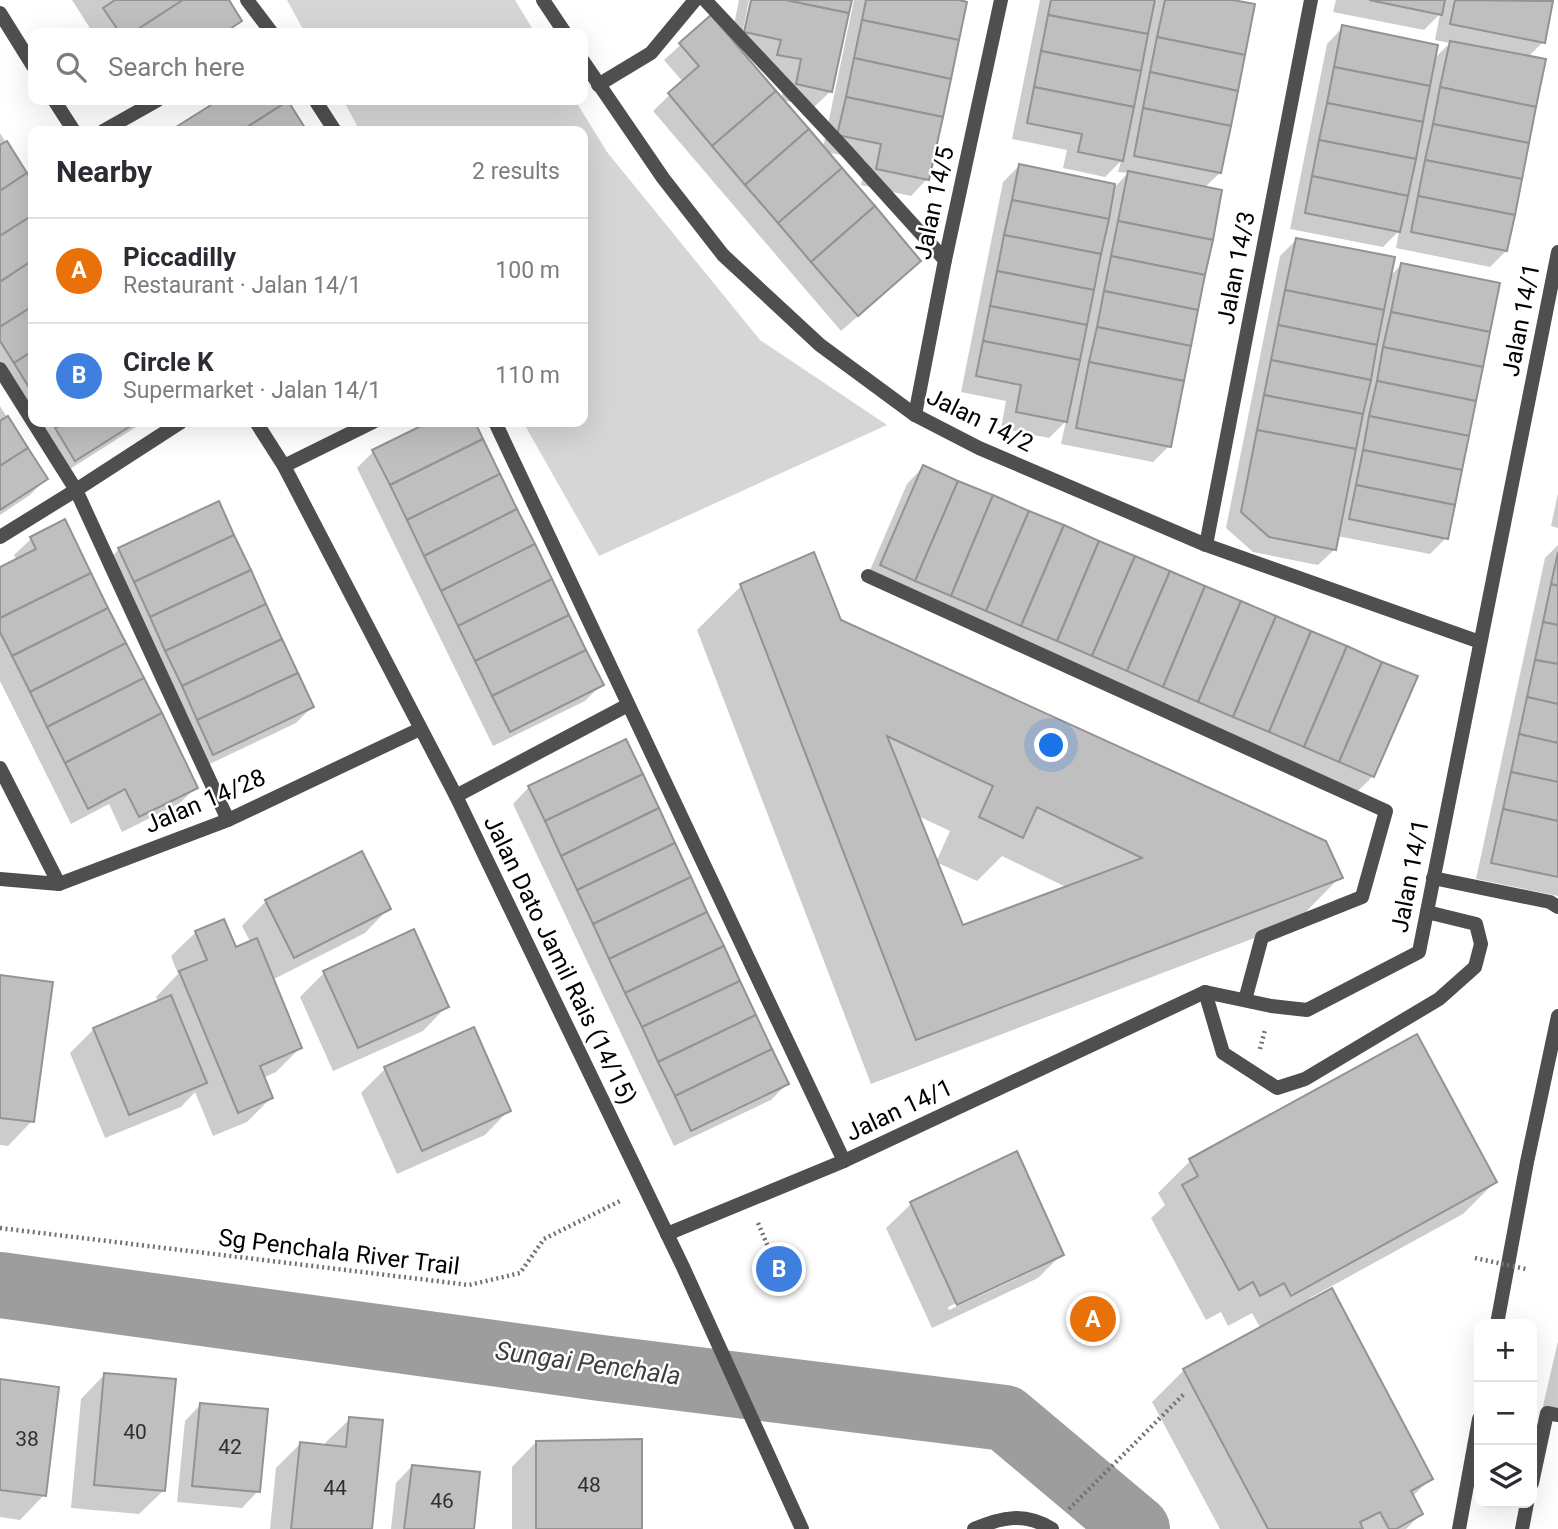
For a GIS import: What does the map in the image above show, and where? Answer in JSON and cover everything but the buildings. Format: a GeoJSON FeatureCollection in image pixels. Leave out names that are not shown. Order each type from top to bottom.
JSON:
{"type":"FeatureCollection","features":[{"type":"Feature","properties":{"kind":"street"},"geometry":{"type":"LineString","coordinates":[[247,0],[268,28]]}},
{"type":"Feature","properties":{"kind":"street"},"geometry":{"type":"LineString","coordinates":[[544,0],[562,28]]}},
{"type":"Feature","properties":{"kind":"street"},"geometry":{"type":"LineString","coordinates":[[598,85],[651,53],[695,0]]}},
{"type":"Feature","properties":{"kind":"street"},"geometry":{"type":"LineString","coordinates":[[705,0],[945,260]]}},
{"type":"Feature","properties":{"kind":"street","name":"Jalan 14/5"},"geometry":{"type":"LineString","coordinates":[[915,415],[1001,0]]}},
{"type":"Feature","properties":{"kind":"street","name":"Jalan 14/3"},"geometry":{"type":"LineString","coordinates":[[1206,545],[1311,0]]}},
{"type":"Feature","properties":{"kind":"street"},"geometry":{"type":"LineString","coordinates":[[0,13],[28,58]]}},
{"type":"Feature","properties":{"kind":"street","name":"Jalan 14/2"},"geometry":{"type":"LineString","coordinates":[[588,69],[663,178],[723,255],[820,345],[915,415],[979,448],[1206,545],[1480,642]]}},
{"type":"Feature","properties":{"kind":"street"},"geometry":{"type":"LineString","coordinates":[[57,105],[71,126]]}},
{"type":"Feature","properties":{"kind":"street"},"geometry":{"type":"LineString","coordinates":[[112,126],[149,105]]}},
{"type":"Feature","properties":{"kind":"street"},"geometry":{"type":"LineString","coordinates":[[318,105],[332,126]]}},
{"type":"Feature","properties":{"kind":"street","name":"Jalan 14/1"},"geometry":{"type":"LineString","coordinates":[[667,1234],[844,1161],[1205,992],[1272,1006],[1307,1010],[1419,951],[1558,252]]}},
{"type":"Feature","properties":{"kind":"street"},"geometry":{"type":"LineString","coordinates":[[0,369],[28,414]]}},
{"type":"Feature","properties":{"kind":"street"},"geometry":{"type":"LineString","coordinates":[[36,427],[76,490],[228,820]]}},
{"type":"Feature","properties":{"kind":"street"},"geometry":{"type":"LineString","coordinates":[[0,537],[173,427]]}},
{"type":"Feature","properties":{"kind":"street","name":"Jalan Dato Jamil Rais (14/15)"},"geometry":{"type":"LineString","coordinates":[[259,427],[284,466],[456,796],[683,1267],[802,1529]]}},
{"type":"Feature","properties":{"kind":"street"},"geometry":{"type":"LineString","coordinates":[[284,466],[363,427]]}},
{"type":"Feature","properties":{"kind":"street"},"geometry":{"type":"LineString","coordinates":[[497,427],[844,1161]]}},
{"type":"Feature","properties":{"kind":"street"},"geometry":{"type":"LineString","coordinates":[[868,576],[1386,811],[1362,897],[1262,937],[1245,1000]]}},
{"type":"Feature","properties":{"kind":"street"},"geometry":{"type":"LineString","coordinates":[[456,796],[628,705]]}},
{"type":"Feature","properties":{"kind":"street","name":"Jalan 14/28"},"geometry":{"type":"LineString","coordinates":[[0,879],[58,884],[228,820],[420,729]]}},
{"type":"Feature","properties":{"kind":"street"},"geometry":{"type":"LineString","coordinates":[[0,768],[58,884]]}},
{"type":"Feature","properties":{"kind":"street"},"geometry":{"type":"LineString","coordinates":[[1433,878],[1550,902],[1558,907]]}},
{"type":"Feature","properties":{"kind":"street"},"geometry":{"type":"LineString","coordinates":[[1205,992],[1223,1053],[1277,1088],[1305,1079],[1439,999],[1475,967],[1481,944],[1476,924],[1427,912]]}},
{"type":"Feature","properties":{"kind":"street"},"geometry":{"type":"LineString","coordinates":[[1498,1319],[1558,1016]]}},
{"type":"Feature","properties":{"kind":"street"},"geometry":{"type":"LineString","coordinates":[[1537,1460],[1547,1413],[1558,1415]]}},
{"type":"Feature","properties":{"kind":"street"},"geometry":{"type":"LineString","coordinates":[[1459,1529],[1474,1445]]}},
{"type":"Feature","properties":{"kind":"street"},"geometry":{"type":"LineString","coordinates":[[1522,1529],[1526,1508]]}},
{"type":"Feature","properties":{"kind":"street"},"geometry":{"type":"LineString","coordinates":[[974,1529],[1016,1516],[1051,1528]]}},
{"type":"Feature","properties":{"kind":"path"},"geometry":{"type":"LineString","coordinates":[[1258,1057],[1272,1006]]}},
{"type":"Feature","properties":{"kind":"path","name":"Sg Penchala River Trail"},"geometry":{"type":"LineString","coordinates":[[0,1228],[469,1285],[520,1273],[544,1239],[645,1189]]}},
{"type":"Feature","properties":{"kind":"path"},"geometry":{"type":"LineString","coordinates":[[749,1201],[781,1277]]}},
{"type":"Feature","properties":{"kind":"path"},"geometry":{"type":"LineString","coordinates":[[1475,1258],[1526,1269]]}},
{"type":"Feature","properties":{"kind":"path"},"geometry":{"type":"LineString","coordinates":[[1051,1528],[1184,1394]]}},
{"type":"Feature","properties":{"kind":"shaded area"},"geometry":{"type":"Polygon","coordinates":[[[287,0],[515,0],[532,28],[302,28],[287,0]]]}},
{"type":"Feature","properties":{"kind":"shaded area"},"geometry":{"type":"Polygon","coordinates":[[[346,105],[578,105],[607,152],[760,340],[887,425],[599,556],[526,427],[588,427],[588,126],[357,126],[346,105]]]}},
{"type":"Feature","properties":{"kind":"waterway","name":"Sungai Penchala"},"geometry":{"type":"LineString","coordinates":[[0,1285],[601,1368],[1005,1418],[1137,1529]]}},
{"type":"Feature","properties":{"kind":"place","name":"Circle K"},"geometry":{"type":"Point","coordinates":[779,1269]}},
{"type":"Feature","properties":{"kind":"place","name":"Piccadilly"},"geometry":{"type":"Point","coordinates":[1093,1319]}}]}
